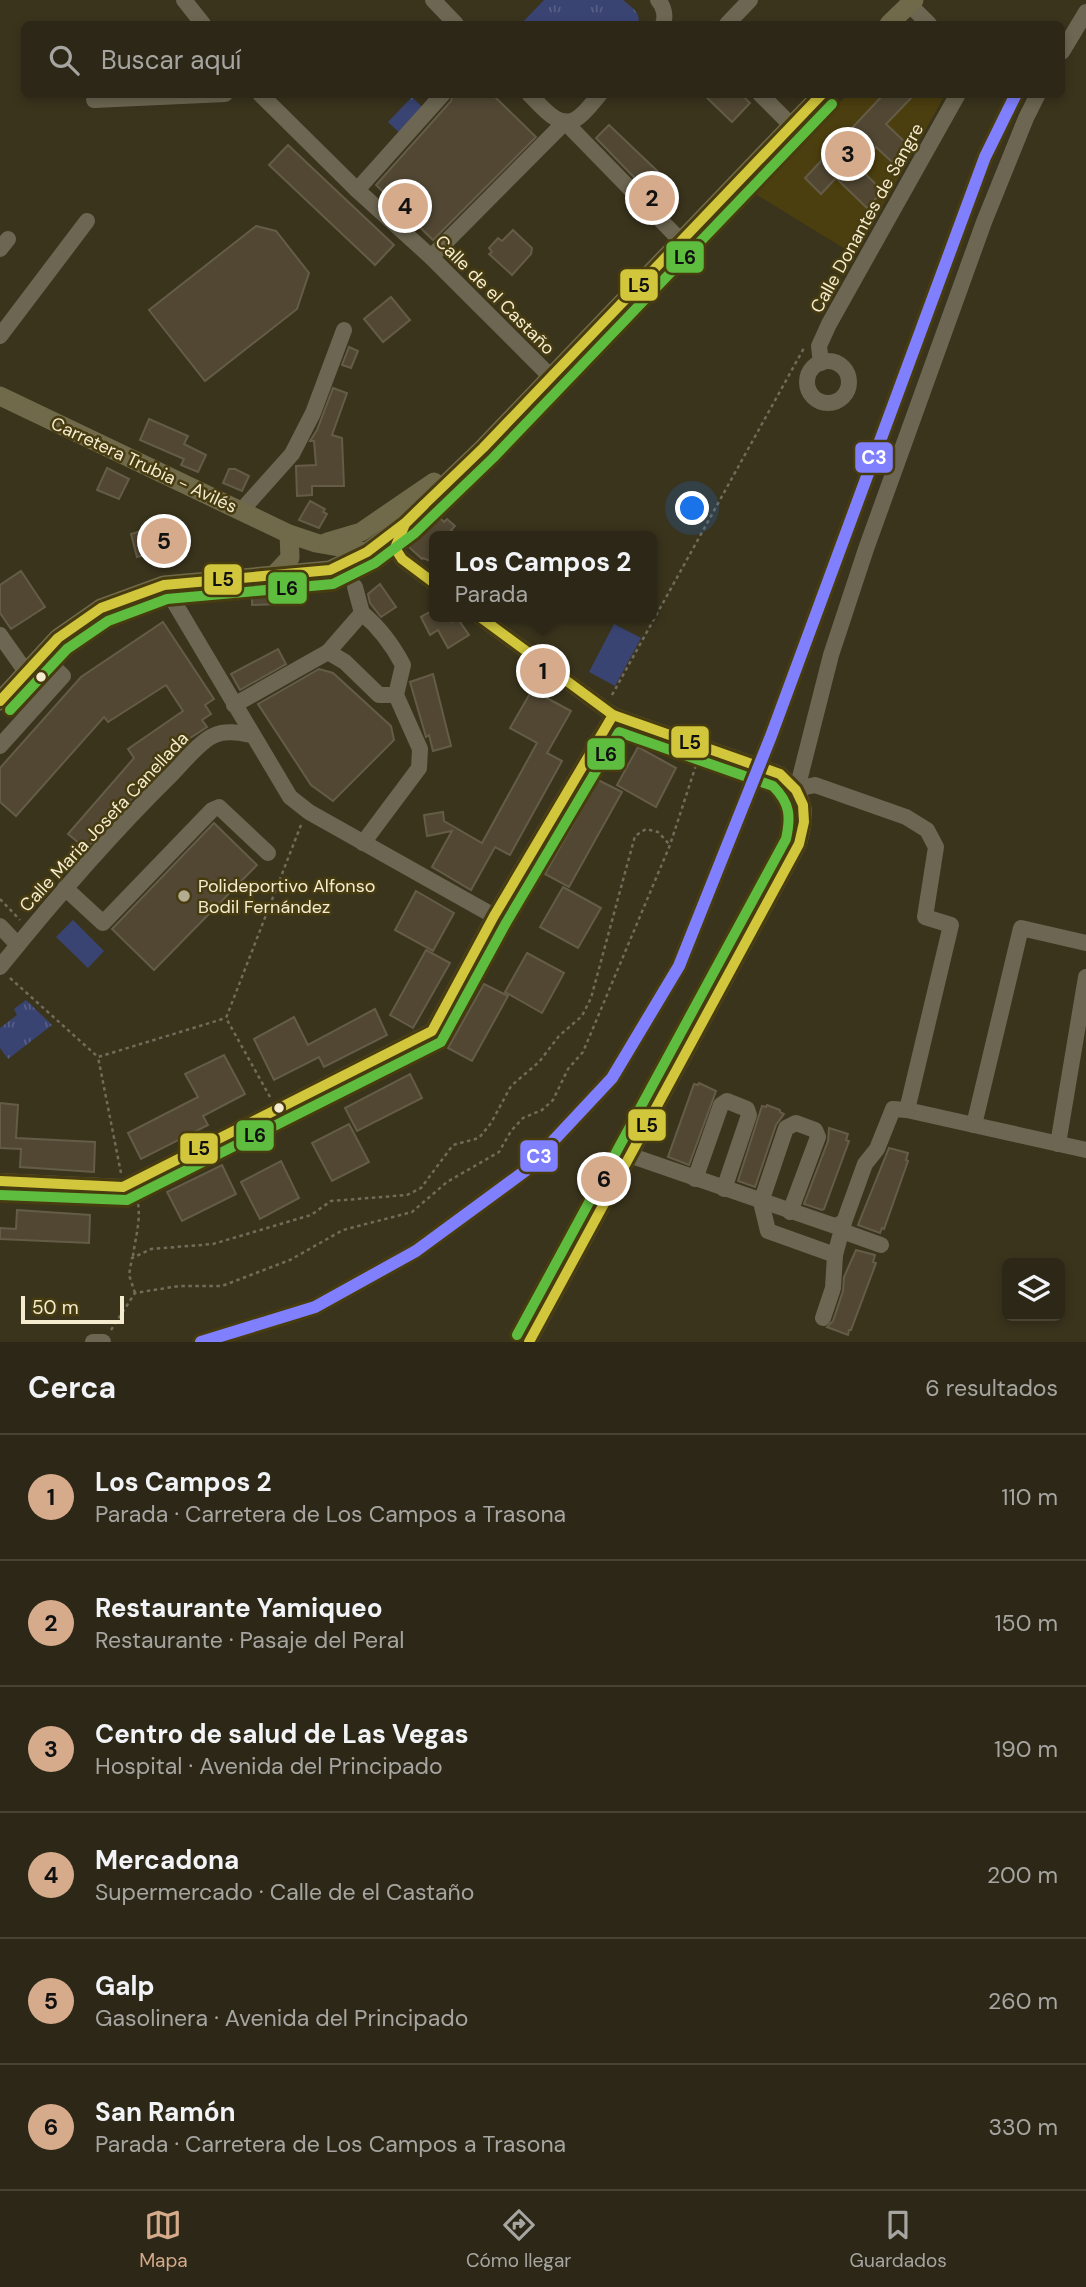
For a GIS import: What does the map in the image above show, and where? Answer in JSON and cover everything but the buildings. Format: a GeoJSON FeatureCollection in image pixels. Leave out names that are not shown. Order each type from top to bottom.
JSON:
{"type":"FeatureCollection","features":[{"type":"Feature","properties":{"kind":"main road"},"geometry":{"type":"LineString","coordinates":[[893,21],[906,2]]}},
{"type":"Feature","properties":{"kind":"main road"},"geometry":{"type":"LineString","coordinates":[[0,701],[58,638],[101,608],[164,585],[330,570],[367,552],[405,523],[484,448],[818,98]]}},
{"type":"Feature","properties":{"kind":"main road","name":"Carretera Trubia - Avilés"},"geometry":{"type":"LineString","coordinates":[[0,396],[289,534],[316,543],[367,552]]}},
{"type":"Feature","properties":{"kind":"main road"},"geometry":{"type":"LineString","coordinates":[[311,573],[322,565],[324,556],[316,543],[336,541],[361,532],[484,448]]}},
{"type":"Feature","properties":{"kind":"main road"},"geometry":{"type":"LineString","coordinates":[[273,576],[290,558],[289,534]]}},
{"type":"Feature","properties":{"kind":"street"},"geometry":{"type":"LineString","coordinates":[[184,0],[201,21]]}},
{"type":"Feature","properties":{"kind":"street"},"geometry":{"type":"LineString","coordinates":[[433,0],[453,21]]}},
{"type":"Feature","properties":{"kind":"street"},"geometry":{"type":"LineString","coordinates":[[658,0],[667,21]]}},
{"type":"Feature","properties":{"kind":"street"},"geometry":{"type":"LineString","coordinates":[[730,21],[750,0]]}},
{"type":"Feature","properties":{"kind":"street"},"geometry":{"type":"LineString","coordinates":[[906,2],[926,21]]}},
{"type":"Feature","properties":{"kind":"street"},"geometry":{"type":"LineString","coordinates":[[1065,47],[1086,12]]}},
{"type":"Feature","properties":{"kind":"street"},"geometry":{"type":"LineString","coordinates":[[94,100],[138,98]]}},
{"type":"Feature","properties":{"kind":"street","name":"Calle de el Castaño"},"geometry":{"type":"LineString","coordinates":[[264,98],[357,190],[431,257],[551,377]]}},
{"type":"Feature","properties":{"kind":"street"},"geometry":{"type":"LineString","coordinates":[[357,190],[439,98]]}},
{"type":"Feature","properties":{"kind":"street"},"geometry":{"type":"LineString","coordinates":[[533,98],[554,118],[565,121],[576,120],[596,98]]}},
{"type":"Feature","properties":{"kind":"street"},"geometry":{"type":"LineString","coordinates":[[764,98],[792,126]]}},
{"type":"Feature","properties":{"kind":"street","name":"Calle Donantes de Sangre"},"geometry":{"type":"LineString","coordinates":[[821,363],[819,346],[829,324],[956,98]]}},
{"type":"Feature","properties":{"kind":"street"},"geometry":{"type":"LineString","coordinates":[[797,789],[831,655],[866,549],[984,222],[1036,98]]}},
{"type":"Feature","properties":{"kind":"street"},"geometry":{"type":"LineString","coordinates":[[565,121],[681,241]]}},
{"type":"Feature","properties":{"kind":"street"},"geometry":{"type":"LineString","coordinates":[[431,257],[565,121]]}},
{"type":"Feature","properties":{"kind":"street"},"geometry":{"type":"LineString","coordinates":[[0,336],[87,220]]}},
{"type":"Feature","properties":{"kind":"street"},"geometry":{"type":"LineString","coordinates":[[241,511],[292,454],[313,413],[344,330]]}},
{"type":"Feature","properties":{"kind":"street"},"geometry":{"type":"LineString","coordinates":[[405,523],[397,536],[395,548],[402,559],[429,579]]}},
{"type":"Feature","properties":{"kind":"street"},"geometry":{"type":"LineString","coordinates":[[367,552],[402,559]]}},
{"type":"Feature","properties":{"kind":"street"},"geometry":{"type":"LineString","coordinates":[[164,585],[290,797],[309,812],[494,916]]}},
{"type":"Feature","properties":{"kind":"street"},"geometry":{"type":"LineString","coordinates":[[355,587],[362,613],[377,625],[403,665],[396,695],[420,748],[419,768],[363,843]]}},
{"type":"Feature","properties":{"kind":"street"},"geometry":{"type":"LineString","coordinates":[[234,705],[328,652],[362,613]]}},
{"type":"Feature","properties":{"kind":"street"},"geometry":{"type":"LineString","coordinates":[[487,622],[609,712],[780,774],[797,789],[806,818],[799,844],[529,1342]]}},
{"type":"Feature","properties":{"kind":"street"},"geometry":{"type":"LineString","coordinates":[[0,635],[26,672]]}},
{"type":"Feature","properties":{"kind":"street"},"geometry":{"type":"LineString","coordinates":[[328,652],[345,662],[379,695],[396,695]]}},
{"type":"Feature","properties":{"kind":"street"},"geometry":{"type":"LineString","coordinates":[[0,746],[63,676],[41,655]]}},
{"type":"Feature","properties":{"kind":"street"},"geometry":{"type":"LineString","coordinates":[[0,1181],[127,1186],[432,1031],[609,712]]}},
{"type":"Feature","properties":{"kind":"street","name":"Calle Maria Josefa Canellada"},"geometry":{"type":"LineString","coordinates":[[5,972],[18,945],[30,930],[150,795],[214,735],[234,732],[252,735]]}},
{"type":"Feature","properties":{"kind":"street"},"geometry":{"type":"LineString","coordinates":[[797,789],[815,785],[906,817],[927,830],[936,847],[925,917],[951,925],[900,1109],[865,1164],[843,1226],[835,1255],[834,1288],[823,1318]]}},
{"type":"Feature","properties":{"kind":"street"},"geometry":{"type":"LineString","coordinates":[[65,888],[103,923],[212,810],[219,807],[268,853]]}},
{"type":"Feature","properties":{"kind":"street"},"geometry":{"type":"LineString","coordinates":[[0,926],[18,945]]}},
{"type":"Feature","properties":{"kind":"street"},"geometry":{"type":"LineString","coordinates":[[974,1125],[1021,928],[1086,943]]}},
{"type":"Feature","properties":{"kind":"street"},"geometry":{"type":"LineString","coordinates":[[1058,1144],[1086,977]]}},
{"type":"Feature","properties":{"kind":"street"},"geometry":{"type":"LineString","coordinates":[[695,1179],[721,1105],[727,1101],[737,1104],[747,1109],[749,1115],[724,1189]]}},
{"type":"Feature","properties":{"kind":"street"},"geometry":{"type":"LineString","coordinates":[[900,1109],[1086,1150]]}},
{"type":"Feature","properties":{"kind":"street"},"geometry":{"type":"LineString","coordinates":[[790,1212],[818,1137],[815,1130],[796,1123],[786,1128],[761,1202],[768,1231],[835,1255]]}},
{"type":"Feature","properties":{"kind":"street"},"geometry":{"type":"LineString","coordinates":[[629,1155],[790,1212],[843,1226],[881,1245]]}},
{"type":"Feature","properties":{"kind":"street"},"geometry":{"type":"LineString","coordinates":[[93,1342],[103,1342]]}},
{"type":"Feature","properties":{"kind":"path"},"geometry":{"type":"LineString","coordinates":[[609,712],[804,348]]}},
{"type":"Feature","properties":{"kind":"path"},"geometry":{"type":"LineString","coordinates":[[103,1342],[135,1293],[179,1286],[222,1286],[290,1261],[343,1230],[412,1212],[447,1182],[499,1152],[523,1118],[542,1110],[553,1101],[568,1069],[583,1052],[670,845],[702,747]]}},
{"type":"Feature","properties":{"kind":"path"},"geometry":{"type":"LineString","coordinates":[[277,1110],[226,1018],[300,825],[309,812]]}},
{"type":"Feature","properties":{"kind":"path"},"geometry":{"type":"LineString","coordinates":[[132,1258],[151,1249],[213,1244],[312,1215],[331,1201],[407,1195],[421,1188],[453,1145],[479,1138],[491,1123],[511,1087],[539,1062],[559,1036],[582,1016],[595,985],[635,836],[646,829],[659,832],[670,845]]}},
{"type":"Feature","properties":{"kind":"path"},"geometry":{"type":"LineString","coordinates":[[0,899],[30,930]]}},
{"type":"Feature","properties":{"kind":"path"},"geometry":{"type":"LineString","coordinates":[[5,972],[98,1057],[127,1186],[138,1203],[129,1275],[135,1293]]}},
{"type":"Feature","properties":{"kind":"path"},"geometry":{"type":"LineString","coordinates":[[98,1057],[226,1018]]}},
{"type":"Feature","properties":{"kind":"shaded area"},"geometry":{"type":"Polygon","coordinates":[[[844,98],[943,98],[855,255],[752,192],[844,98]]]}},
{"type":"Feature","properties":{"kind":"green space"},"geometry":{"type":"Polygon","coordinates":[[[544,0],[623,0],[637,13],[639,20],[639,21],[524,21],[544,0]]]}},
{"type":"Feature","properties":{"kind":"green space"},"geometry":{"type":"Polygon","coordinates":[[[411,98],[424,109],[401,134],[388,122],[411,98]]]}},
{"type":"Feature","properties":{"kind":"green space"},"geometry":{"type":"Polygon","coordinates":[[[614,624],[641,638],[615,686],[589,672],[614,624]]]}},
{"type":"Feature","properties":{"kind":"green space"},"geometry":{"type":"Polygon","coordinates":[[[73,920],[104,951],[88,968],[56,937],[73,920]]]}},
{"type":"Feature","properties":{"kind":"green space"},"geometry":{"type":"Polygon","coordinates":[[[26,1000],[52,1025],[8,1059],[0,1048],[0,1028],[17,1015],[14,1009],[26,1000]]]}},
{"type":"Feature","properties":{"kind":"transit line","name":"L5"},"geometry":{"type":"LineString","coordinates":[[0,701],[58,638],[101,608],[164,585],[330,570],[367,552],[405,523],[483,448],[818,98]]}},
{"type":"Feature","properties":{"kind":"transit line","name":"C3"},"geometry":{"type":"LineString","coordinates":[[201,1342],[315,1307],[416,1251],[525,1171],[612,1078],[679,966],[771,736],[985,157],[1014,98]]}},
{"type":"Feature","properties":{"kind":"transit line","name":"L6"},"geometry":{"type":"LineString","coordinates":[[10,710],[67,649],[108,621],[167,599],[333,584],[375,563],[415,533],[493,458],[832,104]]}},
{"type":"Feature","properties":{"kind":"transit line","name":"L5"},"geometry":{"type":"LineString","coordinates":[[424,505],[405,524],[395,548],[402,559],[429,579]]}},
{"type":"Feature","properties":{"kind":"transit line","name":"L5"},"geometry":{"type":"LineString","coordinates":[[487,622],[613,715],[780,774],[796,790],[803,805],[804,822],[799,844],[529,1342]]}},
{"type":"Feature","properties":{"kind":"transit line","name":"L5"},"geometry":{"type":"LineString","coordinates":[[0,1181],[123,1187],[432,1031],[494,916],[613,715]]}},
{"type":"Feature","properties":{"kind":"transit line","name":"L6"},"geometry":{"type":"LineString","coordinates":[[0,1195],[127,1200],[441,1042],[506,923],[619,732],[773,786],[786,804],[788,831],[517,1335]]}},
{"type":"Feature","properties":{"kind":"place","name":"Centro de salud de Las Vegas"},"geometry":{"type":"Point","coordinates":[848,154]}},
{"type":"Feature","properties":{"kind":"place","name":"Restaurante Yamiqueo"},"geometry":{"type":"Point","coordinates":[652,198]}},
{"type":"Feature","properties":{"kind":"place","name":"Mercadona"},"geometry":{"type":"Point","coordinates":[405,206]}},
{"type":"Feature","properties":{"kind":"place","name":"Galp"},"geometry":{"type":"Point","coordinates":[164,541]}},
{"type":"Feature","properties":{"kind":"place","name":"Los Campos 2"},"geometry":{"type":"Point","coordinates":[543,671]}},
{"type":"Feature","properties":{"kind":"place","name":"Polideportivo Alfonso Bodil Fernández"},"geometry":{"type":"Point","coordinates":[184,896]}},
{"type":"Feature","properties":{"kind":"place","name":"San Ramón"},"geometry":{"type":"Point","coordinates":[604,1179]}}]}
